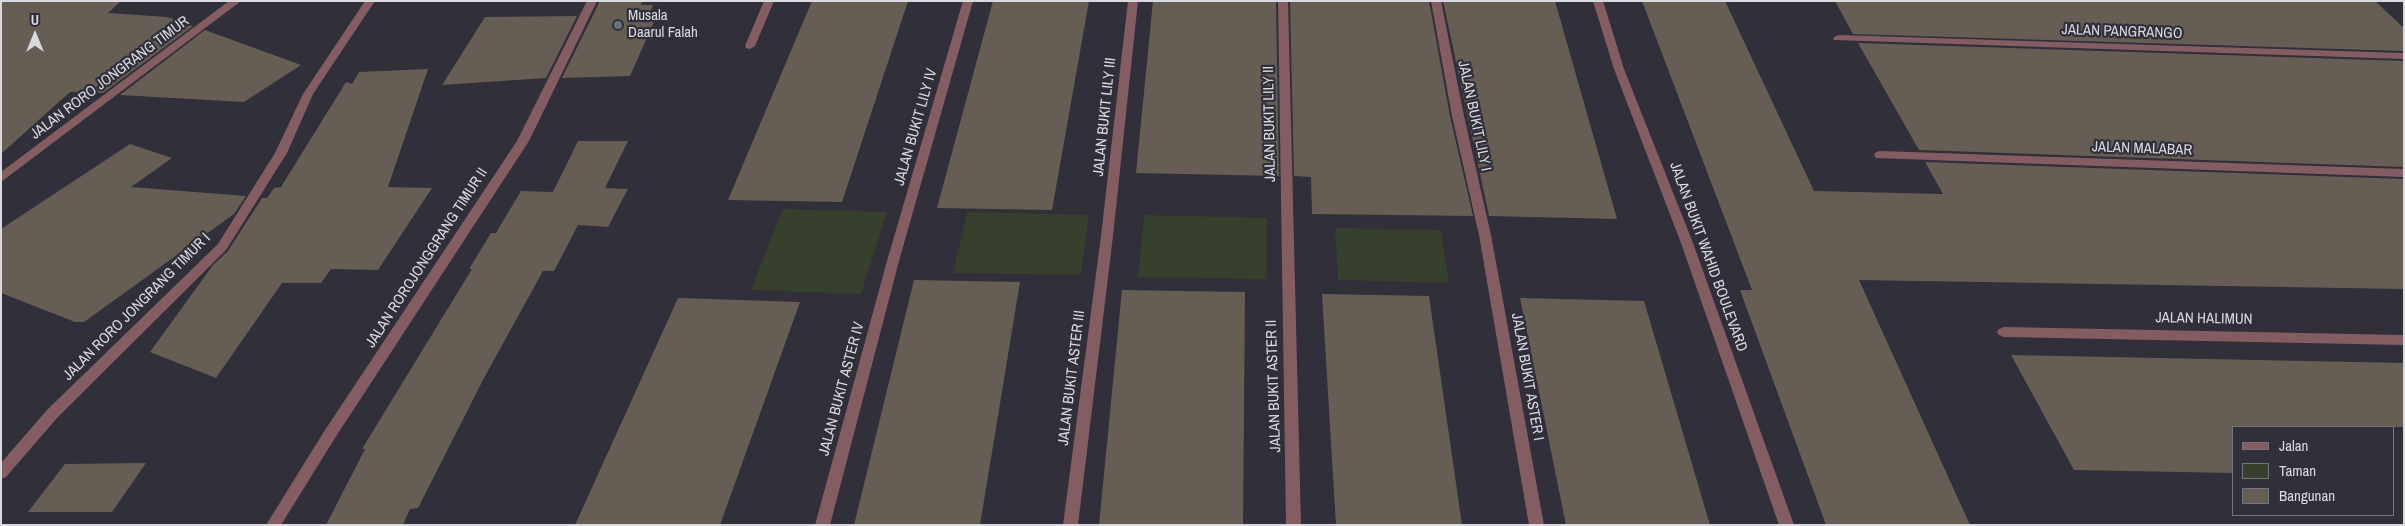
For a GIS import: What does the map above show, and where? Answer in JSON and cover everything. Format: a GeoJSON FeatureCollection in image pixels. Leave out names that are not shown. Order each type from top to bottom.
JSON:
{"type":"FeatureCollection","features":[{"type":"Feature","properties":{"kind":"street","name":"JALAN RORO JONGRANG TIMUR"},"geometry":{"type":"LineString","coordinates":[[1,178],[236,1]]}},
{"type":"Feature","properties":{"kind":"street","name":"JALAN RORO JONGRANG TIMUR I"},"geometry":{"type":"LineString","coordinates":[[1,473],[52,414],[222,247],[281,153],[308,94],[370,1]]}},
{"type":"Feature","properties":{"kind":"street","name":"JALAN ROROJONGGRANG TIMUR II"},"geometry":{"type":"LineString","coordinates":[[273,525],[330,434],[523,141],[592,1]]}},
{"type":"Feature","properties":{"kind":"street"},"geometry":{"type":"LineString","coordinates":[[750,46],[769,1]]}},
{"type":"Feature","properties":{"kind":"street","name":"JALAN BUKIT LILY IV"},"geometry":{"type":"LineString","coordinates":[[893,261],[968,1]]}},
{"type":"Feature","properties":{"kind":"street","name":"JALAN BUKIT LILY III"},"geometry":{"type":"LineString","coordinates":[[1107,236],[1133,1]]}},
{"type":"Feature","properties":{"kind":"street","name":"JALAN BUKIT LILY II"},"geometry":{"type":"LineString","coordinates":[[1282,1],[1287,246]]}},
{"type":"Feature","properties":{"kind":"street","name":"JALAN BUKIT LILY I"},"geometry":{"type":"LineString","coordinates":[[1436,1],[1458,116],[1485,236]]}},
{"type":"Feature","properties":{"kind":"street","name":"JALAN BUKIT WAHID BOULEVARD"},"geometry":{"type":"LineString","coordinates":[[1598,1],[1619,69],[1687,243],[1788,525]]}},
{"type":"Feature","properties":{"kind":"street","name":"JALAN PANGRANGO"},"geometry":{"type":"LineString","coordinates":[[1838,38],[2404,56]]}},
{"type":"Feature","properties":{"kind":"street","name":"JALAN MALABAR"},"geometry":{"type":"LineString","coordinates":[[1880,155],[2404,173]]}},
{"type":"Feature","properties":{"kind":"street","name":"JALAN BUKIT ASTER III"},"geometry":{"type":"LineString","coordinates":[[1070,525],[1107,236]]}},
{"type":"Feature","properties":{"kind":"street","name":"JALAN BUKIT ASTER I"},"geometry":{"type":"LineString","coordinates":[[1485,236],[1537,525]]}},
{"type":"Feature","properties":{"kind":"street","name":"JALAN BUKIT ASTER II"},"geometry":{"type":"LineString","coordinates":[[1287,246],[1294,525]]}},
{"type":"Feature","properties":{"kind":"street","name":"JALAN BUKIT ASTER IV"},"geometry":{"type":"LineString","coordinates":[[822,525],[893,261]]}},
{"type":"Feature","properties":{"kind":"street","name":"JALAN HALIMUN"},"geometry":{"type":"LineString","coordinates":[[2004,332],[2404,340]]}},
{"type":"Feature","properties":{"kind":"green space"},"geometry":{"type":"Polygon","coordinates":[[[783,209],[887,212],[861,294],[751,290],[783,209]]]}},
{"type":"Feature","properties":{"kind":"green space"},"geometry":{"type":"Polygon","coordinates":[[[967,212],[1089,215],[1081,275],[953,273],[967,212]]]}},
{"type":"Feature","properties":{"kind":"green space"},"geometry":{"type":"Polygon","coordinates":[[[1144,215],[1267,218],[1267,279],[1138,277],[1144,215]]]}},
{"type":"Feature","properties":{"kind":"green space"},"geometry":{"type":"Polygon","coordinates":[[[1335,228],[1441,230],[1449,283],[1338,280],[1335,228]]]}},
{"type":"Feature","properties":{"kind":"building"},"geometry":{"type":"Polygon","coordinates":[[[1,1],[121,1],[108,13],[167,17],[193,26],[103,93],[70,92],[1,154],[1,1]]]}},
{"type":"Feature","properties":{"kind":"building"},"geometry":{"type":"Polygon","coordinates":[[[600,1],[642,1],[641,5],[653,5],[650,13],[658,13],[630,76],[562,78],[600,1]]]}},
{"type":"Feature","properties":{"kind":"building"},"geometry":{"type":"Polygon","coordinates":[[[812,1],[908,1],[842,202],[728,200],[812,1]]]}},
{"type":"Feature","properties":{"kind":"building"},"geometry":{"type":"Polygon","coordinates":[[[993,1],[1089,1],[1052,210],[937,208],[993,1]]]}},
{"type":"Feature","properties":{"kind":"building"},"geometry":{"type":"Polygon","coordinates":[[[1153,1],[1276,1],[1279,176],[1136,173],[1153,1]]]}},
{"type":"Feature","properties":{"kind":"building"},"geometry":{"type":"Polygon","coordinates":[[[1290,1],[1429,1],[1450,116],[1473,216],[1312,214],[1311,177],[1294,176],[1290,1]]]}},
{"type":"Feature","properties":{"kind":"building"},"geometry":{"type":"Polygon","coordinates":[[[1443,1],[1555,1],[1617,219],[1489,216],[1443,1]]]}},
{"type":"Feature","properties":{"kind":"building"},"geometry":{"type":"Polygon","coordinates":[[[1642,1],[1725,1],[1814,191],[1943,194],[1925,162],[2404,179],[2404,289],[1859,280],[1970,525],[1826,525],[1740,290],[1752,290],[1642,1]]]}},
{"type":"Feature","properties":{"kind":"building"},"geometry":{"type":"Polygon","coordinates":[[[1835,1],[2375,1],[2404,28],[2404,51],[1853,34],[1835,1]]]}},
{"type":"Feature","properties":{"kind":"building"},"geometry":{"type":"Polygon","coordinates":[[[577,16],[546,78],[442,85],[485,17],[577,16]]]}},
{"type":"Feature","properties":{"kind":"building"},"geometry":{"type":"Polygon","coordinates":[[[205,30],[301,65],[244,102],[120,95],[205,30]]]}},
{"type":"Feature","properties":{"kind":"building"},"geometry":{"type":"Polygon","coordinates":[[[1858,43],[2404,61],[2404,167],[1919,150],[1858,43]]]}},
{"type":"Feature","properties":{"kind":"building"},"geometry":{"type":"Polygon","coordinates":[[[428,69],[388,187],[432,188],[378,270],[331,269],[321,283],[282,283],[216,378],[150,352],[213,265],[228,251],[262,198],[267,198],[274,188],[281,187],[346,82],[352,84],[359,72],[428,69]]]}},
{"type":"Feature","properties":{"kind":"building"},"geometry":{"type":"Polygon","coordinates":[[[578,141],[628,141],[605,188],[628,189],[608,227],[578,225],[554,271],[543,271],[484,378],[418,508],[410,509],[403,525],[326,525],[365,449],[362,449],[472,269],[469,269],[491,233],[496,233],[521,191],[553,192],[578,141]]]}},
{"type":"Feature","properties":{"kind":"building"},"geometry":{"type":"Polygon","coordinates":[[[130,144],[172,158],[131,187],[246,196],[234,214],[84,322],[75,322],[1,293],[1,229],[130,144]]]}},
{"type":"Feature","properties":{"kind":"building"},"geometry":{"type":"Polygon","coordinates":[[[914,280],[1020,282],[980,525],[854,525],[914,280]]]}},
{"type":"Feature","properties":{"kind":"building"},"geometry":{"type":"Polygon","coordinates":[[[1122,290],[1245,292],[1243,525],[1099,525],[1122,290]]]}},
{"type":"Feature","properties":{"kind":"building"},"geometry":{"type":"Polygon","coordinates":[[[1322,294],[1429,296],[1462,525],[1336,525],[1322,294]]]}},
{"type":"Feature","properties":{"kind":"building"},"geometry":{"type":"Polygon","coordinates":[[[678,298],[800,302],[720,525],[575,525],[678,298]]]}},
{"type":"Feature","properties":{"kind":"building"},"geometry":{"type":"Polygon","coordinates":[[[1520,298],[1644,301],[1710,525],[1566,525],[1520,298]]]}},
{"type":"Feature","properties":{"kind":"building"},"geometry":{"type":"Polygon","coordinates":[[[2011,355],[2404,363],[2404,427],[2232,426],[2232,473],[2074,470],[2011,355]]]}},
{"type":"Feature","properties":{"kind":"building"},"geometry":{"type":"Polygon","coordinates":[[[146,463],[112,512],[28,512],[65,464],[146,463]]]}},
{"type":"Feature","properties":{"kind":"place","name":"Musala Daarul Falah"},"geometry":{"type":"Point","coordinates":[618,25]}}]}
